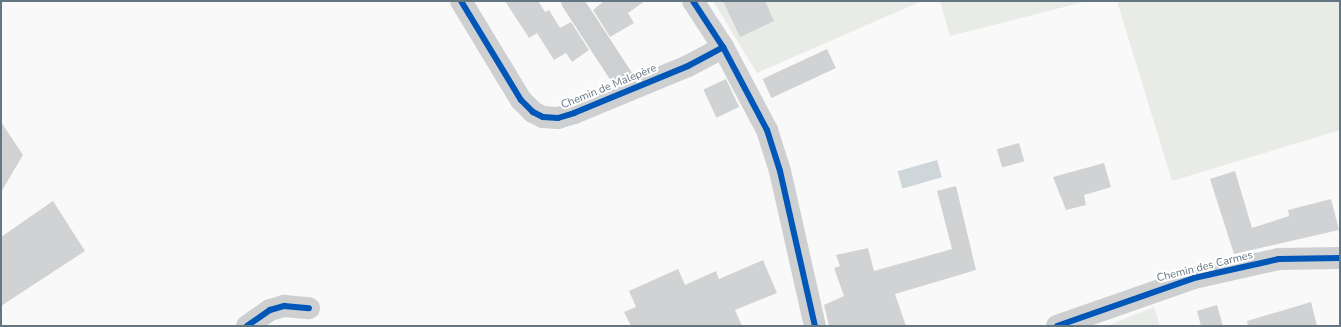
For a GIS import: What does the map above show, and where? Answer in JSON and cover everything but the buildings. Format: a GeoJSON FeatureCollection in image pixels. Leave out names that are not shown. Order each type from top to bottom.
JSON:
{"type":"FeatureCollection","features":[{"type":"Feature","properties":{"kind":"street","name":"Chemin de Malepère"},"geometry":{"type":"LineString","coordinates":[[461,1],[521,100],[533,112],[543,116],[558,118],[688,66],[723,47]]}},
{"type":"Feature","properties":{"kind":"street","name":"Chemin de Malepère"},"geometry":{"type":"LineString","coordinates":[[572,1],[630,90]]}},
{"type":"Feature","properties":{"kind":"street"},"geometry":{"type":"LineString","coordinates":[[693,1],[723,47],[767,130],[780,171],[815,326]]}},
{"type":"Feature","properties":{"kind":"street","name":"Chemin des Carmes"},"geometry":{"type":"LineString","coordinates":[[1057,326],[1194,278],[1279,259],[1340,258]]}},
{"type":"Feature","properties":{"kind":"street"},"geometry":{"type":"LineString","coordinates":[[247,326],[270,310],[284,306],[309,308]]}},
{"type":"Feature","properties":{"kind":"shaded area"},"geometry":{"type":"Polygon","coordinates":[[[713,1],[922,1],[757,73],[713,1]]]}},
{"type":"Feature","properties":{"kind":"shaded area"},"geometry":{"type":"Polygon","coordinates":[[[940,1],[1087,1],[950,36],[940,1]]]}},
{"type":"Feature","properties":{"kind":"shaded area"},"geometry":{"type":"Polygon","coordinates":[[[1117,1],[1340,1],[1340,130],[1172,181],[1117,1]]]}},
{"type":"Feature","properties":{"kind":"shaded area"},"geometry":{"type":"Polygon","coordinates":[[[937,160],[942,177],[903,189],[898,171],[937,160]]]}},
{"type":"Feature","properties":{"kind":"shaded area"},"geometry":{"type":"Polygon","coordinates":[[[1154,307],[1160,326],[1107,326],[1154,307]]]}},
{"type":"Feature","properties":{"kind":"cycle path"},"geometry":{"type":"LineString","coordinates":[[461,1],[521,100],[533,112],[543,117],[558,118],[574,113],[688,66],[723,47]]}},
{"type":"Feature","properties":{"kind":"cycle path"},"geometry":{"type":"LineString","coordinates":[[693,1],[723,47],[767,130],[780,171],[815,326]]}},
{"type":"Feature","properties":{"kind":"cycle path"},"geometry":{"type":"LineString","coordinates":[[1057,326],[1194,278],[1279,259],[1340,258]]}},
{"type":"Feature","properties":{"kind":"cycle path"},"geometry":{"type":"LineString","coordinates":[[247,326],[270,310],[284,306],[309,308]]}}]}
